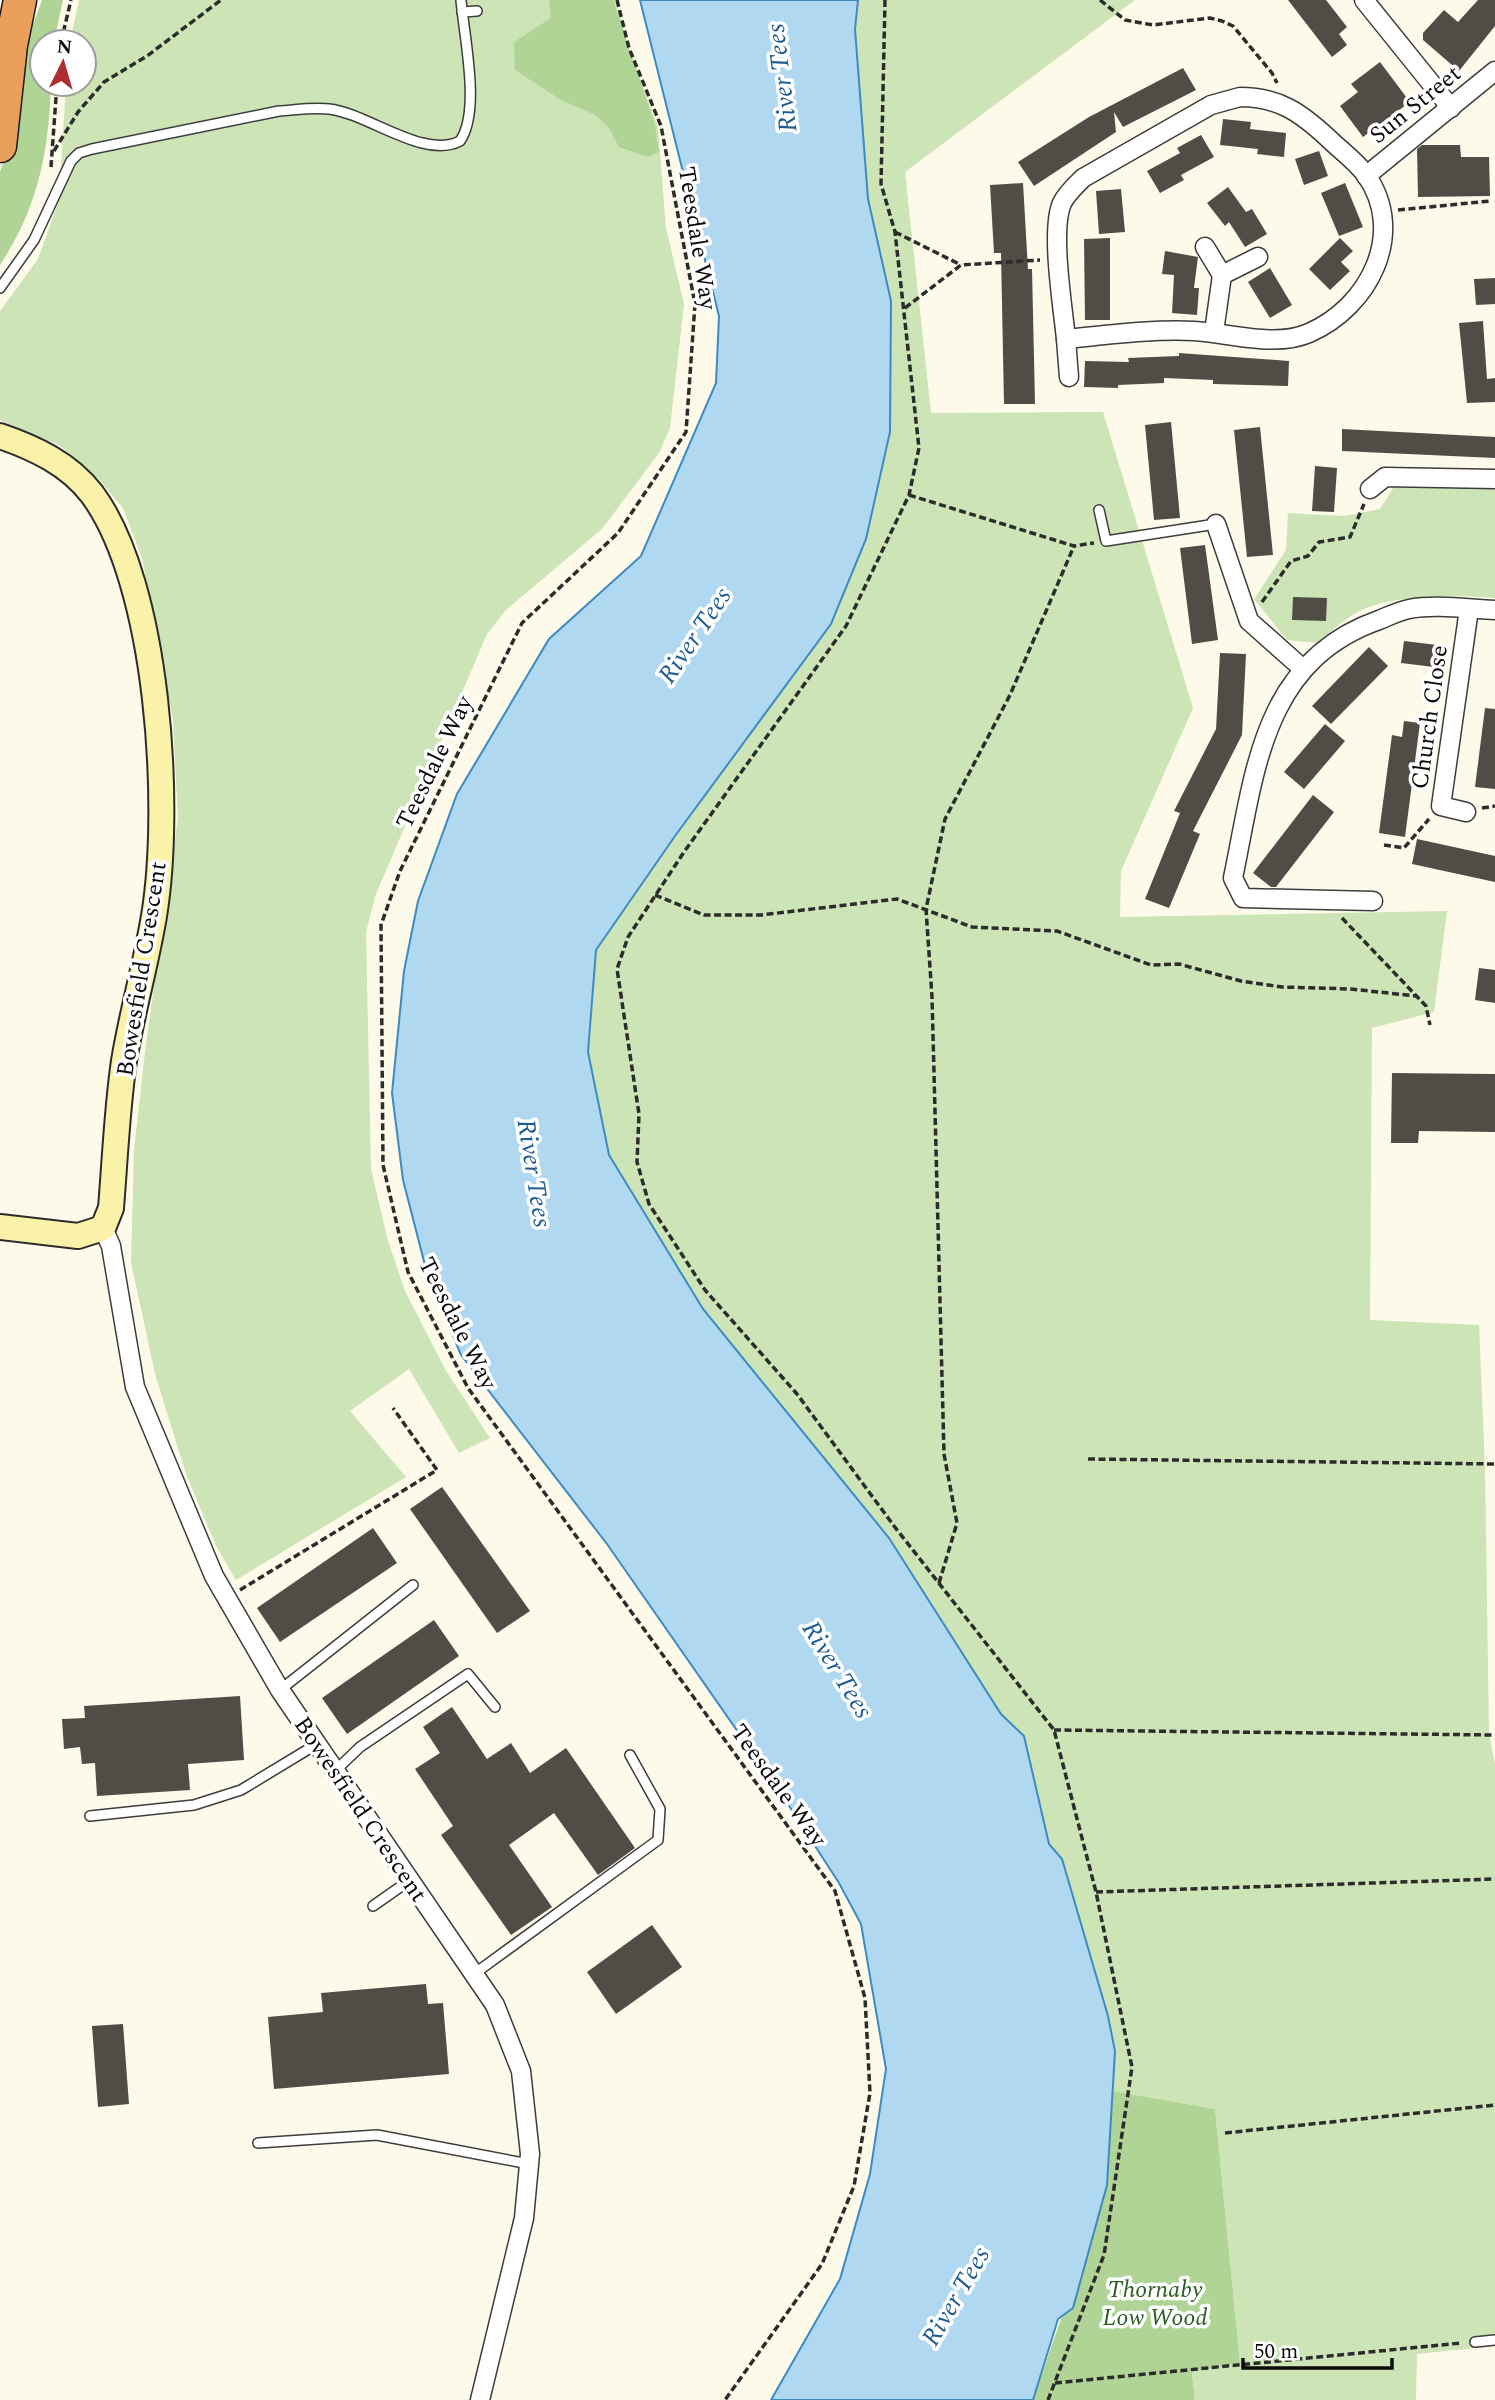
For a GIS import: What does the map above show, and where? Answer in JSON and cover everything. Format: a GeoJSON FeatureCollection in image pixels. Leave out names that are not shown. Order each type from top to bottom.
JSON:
{"type":"FeatureCollection","features":[{"type":"Feature","properties":{"kind":"highway"},"geometry":{"type":"LineString","coordinates":[[0,146],[11,45],[20,0]]}},
{"type":"Feature","properties":{"kind":"street"},"geometry":{"type":"LineString","coordinates":[[1364,0],[1451,108]]}},
{"type":"Feature","properties":{"kind":"street","name":"Sun Street"},"geometry":{"type":"LineString","coordinates":[[1366,176],[1495,71]]}},
{"type":"Feature","properties":{"kind":"street"},"geometry":{"type":"LineString","coordinates":[[1066,340],[1148,332],[1214,332],[1293,338],[1321,326],[1358,295],[1373,274],[1381,253],[1384,226],[1366,176],[1304,116],[1281,103],[1240,97],[1211,104],[1083,178],[1062,204],[1058,226],[1060,259],[1066,340],[1069,377]]}},
{"type":"Feature","properties":{"kind":"street"},"geometry":{"type":"LineString","coordinates":[[1205,247],[1222,275],[1214,332]]}},
{"type":"Feature","properties":{"kind":"street"},"geometry":{"type":"LineString","coordinates":[[1222,275],[1258,257]]}},
{"type":"Feature","properties":{"kind":"street","name":"Bowesfield Crescent"},"geometry":{"type":"LineString","coordinates":[[0,436],[30,447],[66,468],[92,494],[116,533],[132,580],[150,659],[159,746],[159,856],[154,914],[124,1062],[111,1208],[103,1228],[111,1246],[135,1387],[214,1576],[280,1690],[495,2006],[521,2071],[529,2164],[524,2218],[480,2400]]}},
{"type":"Feature","properties":{"kind":"street"},"geometry":{"type":"LineString","coordinates":[[1370,489],[1385,477],[1495,479]]}},
{"type":"Feature","properties":{"kind":"street"},"geometry":{"type":"LineString","coordinates":[[1216,524],[1249,621],[1302,668]]}},
{"type":"Feature","properties":{"kind":"street"},"geometry":{"type":"LineString","coordinates":[[1373,901],[1243,898],[1233,878],[1261,745],[1302,668],[1349,630],[1410,609],[1495,610]]}},
{"type":"Feature","properties":{"kind":"street","name":"Church Close"},"geometry":{"type":"LineString","coordinates":[[1466,812],[1441,806],[1469,609]]}},
{"type":"Feature","properties":{"kind":"street"},"geometry":{"type":"LineString","coordinates":[[0,1227],[78,1236],[103,1228]]}},
{"type":"Feature","properties":{"kind":"lane"},"geometry":{"type":"LineString","coordinates":[[0,289],[34,240],[71,161],[79,153],[279,111],[309,109],[346,113],[439,146],[460,141],[468,128],[470,103],[461,0]]}},
{"type":"Feature","properties":{"kind":"lane"},"geometry":{"type":"LineString","coordinates":[[462,12],[477,11]]}},
{"type":"Feature","properties":{"kind":"lane"},"geometry":{"type":"LineString","coordinates":[[1100,510],[1106,541],[1216,524]]}},
{"type":"Feature","properties":{"kind":"lane"},"geometry":{"type":"LineString","coordinates":[[280,1690],[413,1585]]}},
{"type":"Feature","properties":{"kind":"lane"},"geometry":{"type":"LineString","coordinates":[[335,1771],[360,1747],[468,1674],[495,1707]]}},
{"type":"Feature","properties":{"kind":"lane"},"geometry":{"type":"LineString","coordinates":[[90,1816],[194,1805],[225,1796],[241,1790],[317,1744]]}},
{"type":"Feature","properties":{"kind":"lane"},"geometry":{"type":"LineString","coordinates":[[474,1974],[658,1840],[660,1809],[630,1755]]}},
{"type":"Feature","properties":{"kind":"lane"},"geometry":{"type":"LineString","coordinates":[[373,1906],[410,1880]]}},
{"type":"Feature","properties":{"kind":"lane"},"geometry":{"type":"LineString","coordinates":[[258,2143],[377,2135],[529,2164]]}},
{"type":"Feature","properties":{"kind":"lane"},"geometry":{"type":"LineString","coordinates":[[1475,2342],[1495,2340]]}},
{"type":"Feature","properties":{"kind":"path"},"geometry":{"type":"LineString","coordinates":[[64,28],[71,0]]}},
{"type":"Feature","properties":{"kind":"path"},"geometry":{"type":"LineString","coordinates":[[54,151],[78,112],[104,82],[146,56],[221,0]]}},
{"type":"Feature","properties":{"kind":"path","name":"Teesdale Way"},"geometry":{"type":"LineString","coordinates":[[617,0],[629,48],[661,126],[695,304],[685,432],[618,533],[522,623],[400,871],[381,925],[383,1165],[408,1272],[468,1388],[835,1891],[865,1998],[870,2093],[854,2186],[822,2264],[725,2400]]}},
{"type":"Feature","properties":{"kind":"path"},"geometry":{"type":"LineString","coordinates":[[885,0],[881,184],[895,232],[919,448],[909,495],[846,626],[655,895],[628,937],[617,969],[639,1114],[637,1162],[649,1204],[705,1290],[797,1394],[939,1584],[1054,1730],[1096,1892],[1132,2067],[1104,2255],[1048,2400]]}},
{"type":"Feature","properties":{"kind":"path"},"geometry":{"type":"LineString","coordinates":[[1100,0],[1125,20],[1153,25],[1210,18],[1233,26],[1272,73],[1281,103]]}},
{"type":"Feature","properties":{"kind":"path"},"geometry":{"type":"LineString","coordinates":[[48,176],[54,151],[56,98]]}},
{"type":"Feature","properties":{"kind":"path"},"geometry":{"type":"LineString","coordinates":[[1381,212],[1490,201]]}},
{"type":"Feature","properties":{"kind":"path"},"geometry":{"type":"LineString","coordinates":[[895,232],[961,265],[1060,259]]}},
{"type":"Feature","properties":{"kind":"path"},"geometry":{"type":"LineString","coordinates":[[905,308],[961,265]]}},
{"type":"Feature","properties":{"kind":"path"},"geometry":{"type":"LineString","coordinates":[[1249,621],[1290,561],[1308,556],[1319,542],[1350,537],[1370,489]]}},
{"type":"Feature","properties":{"kind":"path"},"geometry":{"type":"LineString","coordinates":[[909,495],[1074,546],[1106,541]]}},
{"type":"Feature","properties":{"kind":"path"},"geometry":{"type":"LineString","coordinates":[[939,1584],[957,1523],[944,1454],[932,997],[926,909],[945,819],[1010,695],[1074,546]]}},
{"type":"Feature","properties":{"kind":"path"},"geometry":{"type":"LineString","coordinates":[[1384,845],[1404,848],[1441,806]]}},
{"type":"Feature","properties":{"kind":"path"},"geometry":{"type":"LineString","coordinates":[[655,895],[704,915],[761,915],[897,899],[972,927],[1058,931],[1151,965],[1179,964],[1241,981],[1282,987],[1351,989],[1416,996]]}},
{"type":"Feature","properties":{"kind":"path"},"geometry":{"type":"LineString","coordinates":[[1327,900],[1361,942],[1426,1006],[1430,1025]]}},
{"type":"Feature","properties":{"kind":"path"},"geometry":{"type":"LineString","coordinates":[[227,1598],[437,1470],[393,1408]]}},
{"type":"Feature","properties":{"kind":"path"},"geometry":{"type":"LineString","coordinates":[[1088,1460],[1495,1464]]}},
{"type":"Feature","properties":{"kind":"path"},"geometry":{"type":"LineString","coordinates":[[1054,1730],[1495,1735]]}},
{"type":"Feature","properties":{"kind":"path"},"geometry":{"type":"LineString","coordinates":[[1096,1892],[1495,1879]]}},
{"type":"Feature","properties":{"kind":"path"},"geometry":{"type":"LineString","coordinates":[[1225,2133],[1495,2105]]}},
{"type":"Feature","properties":{"kind":"path"},"geometry":{"type":"LineString","coordinates":[[1055,2383],[1475,2342]]}},
{"type":"Feature","properties":{"kind":"green space"},"geometry":{"type":"Polygon","coordinates":[[[42,0],[63,0],[57,28],[32,28],[42,0]]]}},
{"type":"Feature","properties":{"kind":"green space"},"geometry":{"type":"Polygon","coordinates":[[[79,0],[615,0],[630,53],[658,127],[666,228],[684,304],[670,428],[659,453],[602,529],[506,610],[487,634],[376,894],[366,932],[371,1169],[388,1241],[405,1291],[445,1369],[490,1438],[459,1453],[409,1369],[350,1411],[406,1477],[236,1580],[216,1546],[186,1474],[155,1374],[131,1262],[134,1150],[146,1043],[178,819],[173,720],[142,558],[123,508],[97,477],[59,445],[0,420],[0,311],[38,259],[59,200],[65,98],[98,98],[98,28],[73,28],[79,0]]]}},
{"type":"Feature","properties":{"kind":"green space"},"geometry":{"type":"Polygon","coordinates":[[[549,0],[613,0],[655,125],[659,152],[648,157],[619,147],[609,128],[595,115],[561,100],[515,70],[514,42],[551,18],[549,0]]]}},
{"type":"Feature","properties":{"kind":"green space"},"geometry":{"type":"Polygon","coordinates":[[[858,0],[1135,0],[905,172],[931,413],[1103,412],[1193,708],[1121,871],[1120,917],[1447,911],[1434,1012],[1372,1028],[1370,1320],[1479,1325],[1485,1469],[1489,1734],[1495,1764],[1495,2346],[1417,2354],[1416,2400],[1195,2400],[1192,2372],[1240,2362],[1215,2109],[1113,2091],[1115,2051],[1062,1859],[1049,1844],[1024,1736],[1001,1714],[889,1538],[703,1309],[609,1155],[588,1052],[596,950],[675,836],[890,432],[891,301],[868,199],[855,29],[858,0]]]}},
{"type":"Feature","properties":{"kind":"green space"},"geometry":{"type":"Polygon","coordinates":[[[28,38],[28,98],[50,98],[48,133],[39,178],[24,222],[0,265],[0,172],[9,146],[28,38]]]}},
{"type":"Feature","properties":{"kind":"green space"},"geometry":{"type":"Polygon","coordinates":[[[1395,485],[1495,489],[1495,598],[1441,596],[1401,599],[1365,608],[1317,643],[1287,640],[1254,599],[1286,550],[1288,513],[1344,516],[1380,509],[1395,485]]]}},
{"type":"Feature","properties":{"kind":"green space","name":"Thornaby Low Wood"},"geometry":{"type":"Polygon","coordinates":[[[1113,2091],[1215,2109],[1240,2363],[1192,2372],[1195,2400],[1033,2400],[1107,2185],[1113,2091]]]}},
{"type":"Feature","properties":{"kind":"water","name":"River Tees"},"geometry":{"type":"Polygon","coordinates":[[[640,0],[858,0],[855,29],[868,199],[891,301],[890,432],[866,539],[831,624],[675,836],[596,950],[588,1052],[609,1155],[703,1309],[889,1538],[1001,1714],[1024,1736],[1049,1844],[1062,1859],[1108,2016],[1115,2051],[1107,2185],[1073,2308],[1058,2319],[1033,2400],[771,2400],[840,2279],[870,2174],[886,2069],[861,1924],[839,1883],[782,1795],[607,1544],[461,1355],[427,1273],[403,1180],[392,1093],[404,971],[418,901],[457,794],[549,639],[641,556],[716,383],[719,316],[640,0]]]}},
{"type":"Feature","properties":{"kind":"building"},"geometry":{"type":"Polygon","coordinates":[[[1288,0],[1326,0],[1347,27],[1339,34],[1347,45],[1332,57],[1288,0]]]}},
{"type":"Feature","properties":{"kind":"building"},"geometry":{"type":"Polygon","coordinates":[[[1478,0],[1495,0],[1495,26],[1459,71],[1423,40],[1423,33],[1444,10],[1458,22],[1478,0]]]}},
{"type":"Feature","properties":{"kind":"building"},"geometry":{"type":"Polygon","coordinates":[[[1380,62],[1410,102],[1363,137],[1340,106],[1358,92],[1351,84],[1380,62]]]}},
{"type":"Feature","properties":{"kind":"building"},"geometry":{"type":"Polygon","coordinates":[[[1183,68],[1196,90],[1123,127],[1114,112],[1116,132],[1034,186],[1018,162],[1089,117],[1183,68]]]}},
{"type":"Feature","properties":{"kind":"building"},"geometry":{"type":"Polygon","coordinates":[[[1223,119],[1251,122],[1250,129],[1286,133],[1284,157],[1257,154],[1258,149],[1220,145],[1223,119]]]}},
{"type":"Feature","properties":{"kind":"building"},"geometry":{"type":"Polygon","coordinates":[[[1201,135],[1214,157],[1181,175],[1184,180],[1160,193],[1147,171],[1180,153],[1177,148],[1201,135]]]}},
{"type":"Feature","properties":{"kind":"building"},"geometry":{"type":"Polygon","coordinates":[[[1422,145],[1460,145],[1461,157],[1489,157],[1490,196],[1418,197],[1417,149],[1422,145]]]}},
{"type":"Feature","properties":{"kind":"building"},"geometry":{"type":"Polygon","coordinates":[[[1319,151],[1328,176],[1304,185],[1295,159],[1319,151]]]}},
{"type":"Feature","properties":{"kind":"building"},"geometry":{"type":"Polygon","coordinates":[[[1023,183],[1028,269],[1032,269],[1035,404],[1004,404],[1001,253],[994,253],[990,185],[1023,183]]]}},
{"type":"Feature","properties":{"kind":"building"},"geometry":{"type":"Polygon","coordinates":[[[1345,183],[1363,227],[1339,236],[1321,193],[1345,183]]]}},
{"type":"Feature","properties":{"kind":"building"},"geometry":{"type":"Polygon","coordinates":[[[1228,187],[1246,212],[1252,209],[1267,234],[1245,247],[1229,222],[1225,226],[1207,203],[1228,187]]]}},
{"type":"Feature","properties":{"kind":"building"},"geometry":{"type":"Polygon","coordinates":[[[1121,189],[1125,232],[1099,234],[1096,191],[1121,189]]]}},
{"type":"Feature","properties":{"kind":"building"},"geometry":{"type":"Polygon","coordinates":[[[1110,238],[1110,320],[1085,320],[1084,239],[1110,238]]]}},
{"type":"Feature","properties":{"kind":"building"},"geometry":{"type":"Polygon","coordinates":[[[1340,238],[1353,251],[1341,262],[1350,271],[1330,290],[1309,269],[1340,238]]]}},
{"type":"Feature","properties":{"kind":"building"},"geometry":{"type":"Polygon","coordinates":[[[1165,251],[1198,257],[1194,288],[1199,288],[1197,315],[1172,313],[1174,275],[1162,274],[1165,251]]]}},
{"type":"Feature","properties":{"kind":"building"},"geometry":{"type":"Polygon","coordinates":[[[1270,268],[1292,305],[1270,318],[1248,282],[1270,268]]]}},
{"type":"Feature","properties":{"kind":"building"},"geometry":{"type":"Polygon","coordinates":[[[1495,278],[1495,304],[1476,305],[1474,279],[1495,278]]]}},
{"type":"Feature","properties":{"kind":"building"},"geometry":{"type":"Polygon","coordinates":[[[1483,321],[1487,379],[1495,378],[1495,402],[1467,403],[1459,323],[1483,321]]]}},
{"type":"Feature","properties":{"kind":"building"},"geometry":{"type":"Polygon","coordinates":[[[1179,353],[1289,361],[1288,386],[1213,384],[1213,380],[1164,378],[1164,383],[1118,385],[1118,388],[1084,387],[1085,361],[1129,362],[1128,358],[1179,356],[1179,353]]]}},
{"type":"Feature","properties":{"kind":"building"},"geometry":{"type":"Polygon","coordinates":[[[1171,422],[1180,518],[1154,520],[1145,425],[1171,422]]]}},
{"type":"Feature","properties":{"kind":"building"},"geometry":{"type":"Polygon","coordinates":[[[1260,427],[1273,555],[1247,557],[1234,430],[1260,427]]]}},
{"type":"Feature","properties":{"kind":"building"},"geometry":{"type":"Polygon","coordinates":[[[1342,429],[1495,437],[1495,458],[1342,451],[1342,429]]]}},
{"type":"Feature","properties":{"kind":"building"},"geometry":{"type":"Polygon","coordinates":[[[1315,466],[1337,468],[1334,512],[1312,511],[1315,466]]]}},
{"type":"Feature","properties":{"kind":"building"},"geometry":{"type":"Polygon","coordinates":[[[1205,545],[1218,640],[1192,644],[1180,548],[1205,545]]]}},
{"type":"Feature","properties":{"kind":"building"},"geometry":{"type":"Polygon","coordinates":[[[1293,597],[1327,598],[1326,621],[1292,620],[1293,597]]]}},
{"type":"Feature","properties":{"kind":"building"},"geometry":{"type":"Polygon","coordinates":[[[1404,641],[1437,645],[1434,667],[1401,663],[1404,641]]]}},
{"type":"Feature","properties":{"kind":"building"},"geometry":{"type":"Polygon","coordinates":[[[1369,647],[1388,666],[1331,724],[1312,706],[1369,647]]]}},
{"type":"Feature","properties":{"kind":"building"},"geometry":{"type":"Polygon","coordinates":[[[1220,653],[1246,654],[1242,735],[1193,831],[1200,834],[1169,908],[1145,899],[1180,813],[1174,811],[1216,729],[1220,653]]]}},
{"type":"Feature","properties":{"kind":"building"},"geometry":{"type":"Polygon","coordinates":[[[1485,708],[1495,709],[1495,789],[1475,787],[1485,708]]]}},
{"type":"Feature","properties":{"kind":"building"},"geometry":{"type":"Polygon","coordinates":[[[1404,721],[1420,723],[1405,837],[1379,833],[1392,735],[1402,737],[1404,721]]]}},
{"type":"Feature","properties":{"kind":"building"},"geometry":{"type":"Polygon","coordinates":[[[1325,724],[1345,741],[1304,789],[1284,772],[1325,724]]]}},
{"type":"Feature","properties":{"kind":"building"},"geometry":{"type":"Polygon","coordinates":[[[1313,795],[1334,812],[1276,887],[1271,887],[1253,873],[1313,795]]]}},
{"type":"Feature","properties":{"kind":"building"},"geometry":{"type":"Polygon","coordinates":[[[1417,839],[1495,856],[1495,882],[1412,864],[1417,839]]]}},
{"type":"Feature","properties":{"kind":"building"},"geometry":{"type":"Polygon","coordinates":[[[1479,968],[1495,970],[1495,1003],[1475,1000],[1479,968]]]}},
{"type":"Feature","properties":{"kind":"building"},"geometry":{"type":"Polygon","coordinates":[[[1392,1073],[1495,1074],[1495,1132],[1419,1131],[1418,1143],[1391,1143],[1392,1073]]]}},
{"type":"Feature","properties":{"kind":"building"},"geometry":{"type":"Polygon","coordinates":[[[442,1487],[530,1611],[497,1633],[410,1509],[442,1487]]]}},
{"type":"Feature","properties":{"kind":"building"},"geometry":{"type":"Polygon","coordinates":[[[373,1528],[397,1563],[280,1642],[257,1608],[373,1528]]]}},
{"type":"Feature","properties":{"kind":"building"},"geometry":{"type":"Polygon","coordinates":[[[434,1620],[459,1656],[347,1734],[322,1698],[434,1620]]]}},
{"type":"Feature","properties":{"kind":"building"},"geometry":{"type":"Polygon","coordinates":[[[240,1696],[244,1760],[188,1764],[190,1790],[97,1796],[95,1763],[82,1764],[80,1747],[64,1749],[62,1719],[85,1718],[84,1706],[240,1696]]]}},
{"type":"Feature","properties":{"kind":"building"},"geometry":{"type":"Polygon","coordinates":[[[452,1707],[487,1759],[511,1743],[530,1773],[566,1748],[635,1848],[598,1875],[554,1813],[509,1845],[552,1907],[511,1935],[441,1835],[453,1826],[415,1769],[440,1753],[423,1727],[452,1707]]]}},
{"type":"Feature","properties":{"kind":"building"},"geometry":{"type":"Polygon","coordinates":[[[652,1925],[682,1967],[616,2014],[587,1972],[652,1925]]]}},
{"type":"Feature","properties":{"kind":"building"},"geometry":{"type":"Polygon","coordinates":[[[426,1984],[428,2004],[443,2003],[449,2074],[274,2089],[268,2017],[323,2012],[321,1993],[426,1984]]]}},
{"type":"Feature","properties":{"kind":"building"},"geometry":{"type":"Polygon","coordinates":[[[123,2024],[129,2104],[98,2107],[92,2026],[123,2024]]]}}]}
